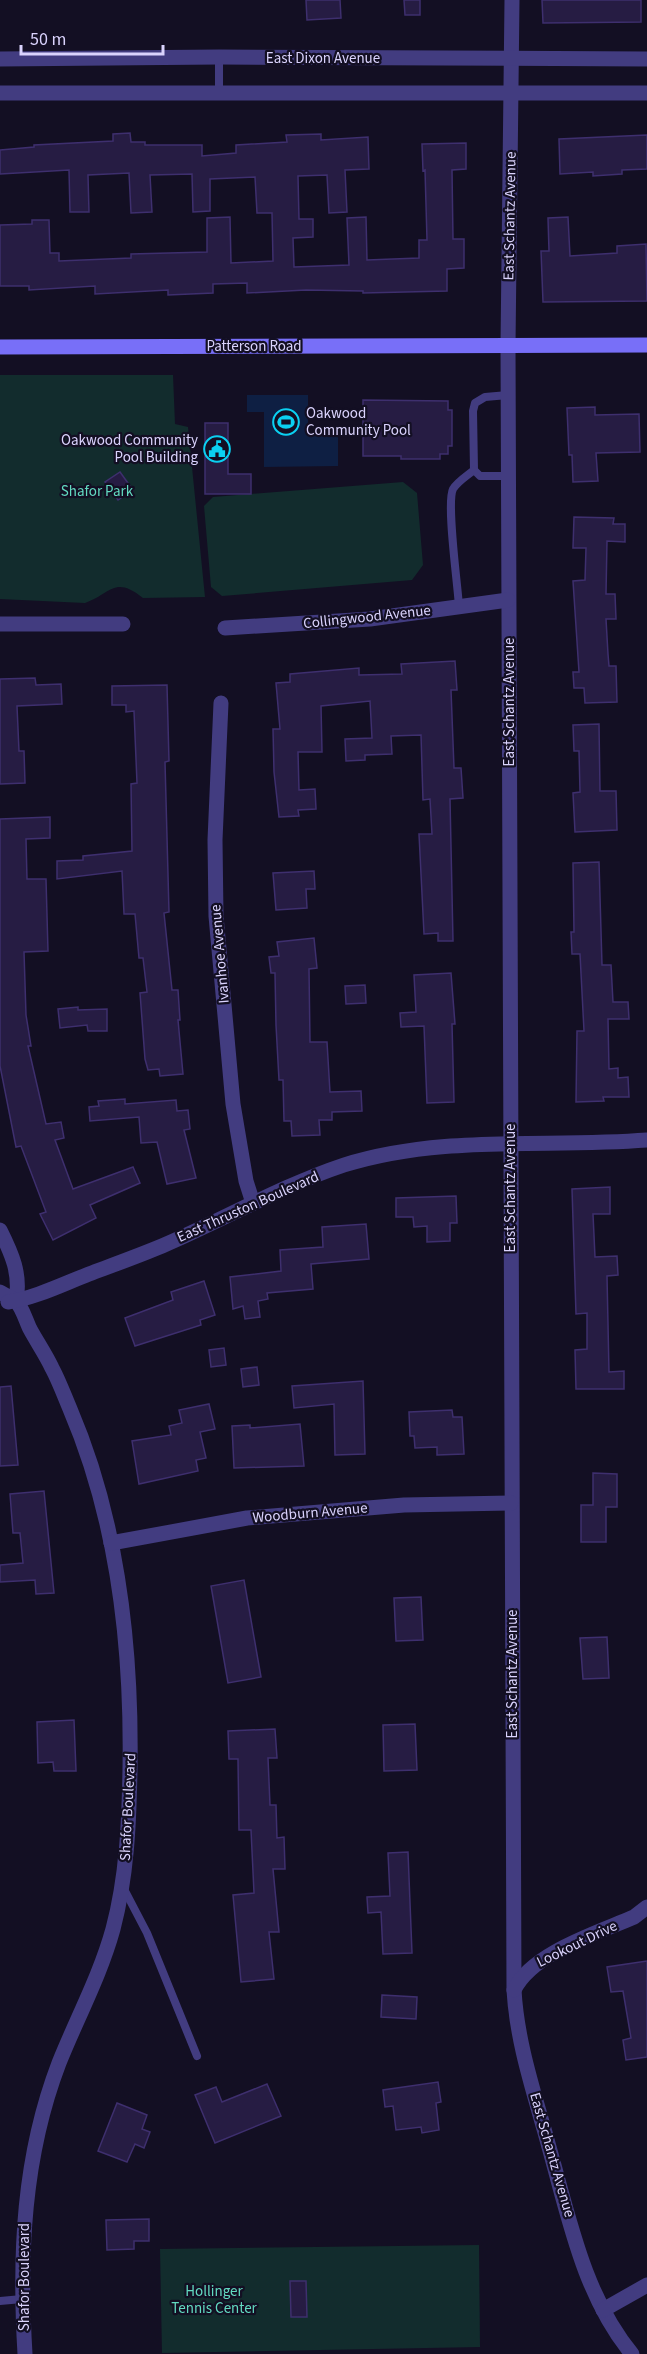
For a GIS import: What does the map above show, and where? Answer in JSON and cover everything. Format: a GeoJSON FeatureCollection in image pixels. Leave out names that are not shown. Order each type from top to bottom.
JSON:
{"type":"FeatureCollection","features":[{"type":"Feature","properties":{"kind":"main road","name":"Patterson Road"},"geometry":{"type":"LineString","coordinates":[[0,347],[647,345]]}},
{"type":"Feature","properties":{"kind":"street","name":"East Schantz Avenue"},"geometry":{"type":"LineString","coordinates":[[512,0],[508,600],[514,1990],[518,2027],[527,2068],[582,2264],[603,2310],[620,2340],[632,2354]]}},
{"type":"Feature","properties":{"kind":"street","name":"East Dixon Avenue"},"geometry":{"type":"LineString","coordinates":[[0,59],[219,57],[647,59]]}},
{"type":"Feature","properties":{"kind":"street"},"geometry":{"type":"LineString","coordinates":[[0,93],[647,93]]}},
{"type":"Feature","properties":{"kind":"street","name":"Collingwood Avenue"},"geometry":{"type":"LineString","coordinates":[[225,628],[370,619],[508,600]]}},
{"type":"Feature","properties":{"kind":"street"},"geometry":{"type":"LineString","coordinates":[[0,624],[123,624]]}},
{"type":"Feature","properties":{"kind":"street","name":"Ivanhoe Avenue"},"geometry":{"type":"LineString","coordinates":[[221,703],[216,808],[216,916],[233,1104],[246,1181],[253,1203]]}},
{"type":"Feature","properties":{"kind":"street","name":"East Thruston Boulevard"},"geometry":{"type":"LineString","coordinates":[[0,1303],[16,1301],[162,1246],[280,1190],[380,1155],[430,1147],[647,1140]]}},
{"type":"Feature","properties":{"kind":"street"},"geometry":{"type":"LineString","coordinates":[[0,1230],[17,1270],[19,1285],[16,1301],[0,1292]]}},
{"type":"Feature","properties":{"kind":"street","name":"Shafor Boulevard"},"geometry":{"type":"LineString","coordinates":[[16,1301],[53,1369],[97,1483],[111,1543],[126,1647],[131,1711],[129,1827],[122,1885],[113,1928],[102,1966],[59,2063],[45,2106],[33,2159],[23,2223],[22,2299],[25,2354]]}},
{"type":"Feature","properties":{"kind":"street","name":"Woodburn Avenue"},"geometry":{"type":"LineString","coordinates":[[111,1543],[247,1518],[404,1505],[511,1503]]}},
{"type":"Feature","properties":{"kind":"street","name":"Lookout Drive"},"geometry":{"type":"LineString","coordinates":[[514,1990],[528,1970],[546,1957],[634,1917],[647,1907]]}},
{"type":"Feature","properties":{"kind":"street"},"geometry":{"type":"LineString","coordinates":[[603,2310],[647,2285]]}},
{"type":"Feature","properties":{"kind":"lane"},"geometry":{"type":"LineString","coordinates":[[219,57],[219,92]]}},
{"type":"Feature","properties":{"kind":"lane"},"geometry":{"type":"LineString","coordinates":[[508,395],[485,397],[475,403],[474,470],[480,476],[508,476]]}},
{"type":"Feature","properties":{"kind":"lane"},"geometry":{"type":"LineString","coordinates":[[459,607],[451,507],[452,491],[460,480],[474,470]]}},
{"type":"Feature","properties":{"kind":"lane"},"geometry":{"type":"LineString","coordinates":[[122,1885],[147,1933],[197,2055]]}},
{"type":"Feature","properties":{"kind":"lane"},"geometry":{"type":"LineString","coordinates":[[0,2301],[22,2299]]}},
{"type":"Feature","properties":{"kind":"green space","name":"Shafor Park"},"geometry":{"type":"Polygon","coordinates":[[[0,375],[173,375],[175,424],[188,427],[205,597],[143,598],[133,591],[119,587],[85,603],[0,599],[0,375]]]}},
{"type":"Feature","properties":{"kind":"green space"},"geometry":{"type":"Polygon","coordinates":[[[403,482],[417,493],[423,565],[412,580],[222,596],[211,587],[204,506],[213,497],[403,482]]]}},
{"type":"Feature","properties":{"kind":"green space","name":"Hollinger Tennis Center"},"geometry":{"type":"Polygon","coordinates":[[[479,2245],[480,2347],[162,2353],[160,2249],[479,2245]]]}},
{"type":"Feature","properties":{"kind":"water","name":"Oakwood Community Pool"},"geometry":{"type":"Polygon","coordinates":[[[247,395],[308,395],[308,432],[338,432],[338,466],[264,467],[264,412],[247,412],[247,395]]]}},
{"type":"Feature","properties":{"kind":"building"},"geometry":{"type":"Polygon","coordinates":[[[306,0],[340,0],[341,18],[307,20],[306,0]]]}},
{"type":"Feature","properties":{"kind":"building"},"geometry":{"type":"Polygon","coordinates":[[[404,0],[420,0],[420,15],[405,15],[404,0]]]}},
{"type":"Feature","properties":{"kind":"building"},"geometry":{"type":"Polygon","coordinates":[[[542,0],[641,0],[641,22],[543,23],[542,0]]]}},
{"type":"Feature","properties":{"kind":"building"},"geometry":{"type":"Polygon","coordinates":[[[130,133],[131,142],[145,142],[145,145],[202,145],[202,156],[236,153],[236,145],[287,142],[286,135],[321,134],[321,140],[368,137],[369,169],[345,170],[347,212],[329,213],[327,175],[298,176],[299,219],[313,219],[313,237],[293,238],[294,267],[349,265],[347,218],[366,217],[367,260],[419,258],[419,240],[427,240],[422,144],[466,143],[466,169],[452,170],[453,239],[464,239],[464,268],[447,269],[447,291],[363,293],[363,291],[306,290],[247,293],[247,283],[213,284],[213,293],[168,295],[168,290],[95,294],[95,286],[29,290],[29,286],[0,286],[0,225],[32,224],[32,220],[49,220],[50,253],[59,253],[59,261],[131,258],[131,254],[207,252],[207,218],[230,217],[231,263],[273,261],[272,213],[257,213],[255,177],[210,179],[210,211],[193,212],[192,174],[150,175],[152,212],[131,213],[129,173],[88,175],[89,212],[70,212],[69,170],[0,174],[0,150],[34,147],[34,145],[113,141],[113,134],[130,133]]]}},
{"type":"Feature","properties":{"kind":"building"},"geometry":{"type":"Polygon","coordinates":[[[647,135],[647,169],[622,170],[622,174],[593,176],[593,172],[560,174],[559,139],[647,135]]]}},
{"type":"Feature","properties":{"kind":"building"},"geometry":{"type":"Polygon","coordinates":[[[568,217],[570,256],[617,253],[617,246],[646,244],[647,301],[543,302],[541,251],[549,251],[548,218],[568,217]]]}},
{"type":"Feature","properties":{"kind":"building"},"geometry":{"type":"Polygon","coordinates":[[[363,400],[448,401],[448,410],[452,410],[452,446],[448,446],[448,454],[440,454],[440,459],[363,456],[363,400]]]}},
{"type":"Feature","properties":{"kind":"building"},"geometry":{"type":"Polygon","coordinates":[[[595,407],[595,415],[639,414],[640,452],[596,453],[598,481],[573,482],[572,455],[569,455],[567,408],[595,407]]]}},
{"type":"Feature","properties":{"kind":"building","name":"Oakwood Community Pool Building"},"geometry":{"type":"Polygon","coordinates":[[[205,423],[228,423],[228,474],[251,474],[251,494],[205,494],[205,423]]]}},
{"type":"Feature","properties":{"kind":"building"},"geometry":{"type":"Polygon","coordinates":[[[120,472],[133,490],[118,500],[105,482],[120,472]]]}},
{"type":"Feature","properties":{"kind":"building"},"geometry":{"type":"Polygon","coordinates":[[[574,517],[614,518],[613,524],[625,524],[625,542],[607,541],[606,594],[615,594],[616,619],[606,619],[608,654],[609,666],[616,666],[617,702],[585,703],[584,688],[574,688],[573,672],[579,672],[573,581],[585,580],[586,548],[573,548],[574,517]]]}},
{"type":"Feature","properties":{"kind":"building"},"geometry":{"type":"Polygon","coordinates":[[[455,661],[457,690],[451,690],[454,768],[461,768],[463,798],[450,799],[453,941],[438,941],[438,933],[424,934],[419,834],[432,834],[430,799],[423,800],[421,735],[391,736],[392,754],[365,755],[365,760],[346,761],[345,739],[372,738],[370,701],[321,706],[322,752],[298,752],[299,790],[315,789],[316,809],[298,810],[299,816],[279,817],[274,772],[273,729],[280,729],[276,683],[290,682],[290,674],[359,668],[359,675],[402,674],[401,664],[455,661]]]}},
{"type":"Feature","properties":{"kind":"building"},"geometry":{"type":"Polygon","coordinates":[[[35,678],[36,685],[61,684],[62,704],[17,706],[19,751],[24,751],[25,783],[0,784],[0,679],[35,678]]]}},
{"type":"Feature","properties":{"kind":"building"},"geometry":{"type":"Polygon","coordinates":[[[167,685],[169,761],[165,762],[169,912],[164,913],[172,990],[178,990],[183,1074],[160,1076],[159,1069],[148,1070],[145,1059],[140,993],[147,992],[143,958],[139,958],[135,914],[124,914],[122,871],[57,879],[57,861],[83,860],[83,856],[132,851],[131,784],[137,783],[134,711],[126,712],[126,705],[112,705],[112,686],[167,685]]]}},
{"type":"Feature","properties":{"kind":"building"},"geometry":{"type":"Polygon","coordinates":[[[599,724],[600,791],[616,791],[617,830],[575,832],[573,793],[580,792],[579,751],[574,751],[573,725],[599,724]]]}},
{"type":"Feature","properties":{"kind":"building"},"geometry":{"type":"Polygon","coordinates":[[[50,817],[50,838],[26,839],[27,879],[46,879],[48,951],[24,952],[26,1015],[31,1046],[28,1046],[46,1124],[61,1122],[64,1138],[55,1140],[73,1189],[133,1167],[140,1183],[90,1205],[96,1218],[53,1240],[40,1214],[46,1212],[21,1146],[16,1147],[0,1066],[0,819],[50,817]]]}},
{"type":"Feature","properties":{"kind":"building"},"geometry":{"type":"Polygon","coordinates":[[[599,862],[602,965],[611,965],[613,1002],[628,1002],[629,1019],[608,1019],[609,1069],[618,1068],[618,1078],[628,1077],[629,1097],[603,1097],[604,1101],[576,1102],[577,1031],[584,1031],[580,954],[572,954],[573,863],[599,862]]]}},
{"type":"Feature","properties":{"kind":"building"},"geometry":{"type":"Polygon","coordinates":[[[314,871],[315,889],[306,889],[307,908],[276,910],[273,873],[314,871]]]}},
{"type":"Feature","properties":{"kind":"building"},"geometry":{"type":"Polygon","coordinates":[[[314,938],[317,968],[309,969],[310,1042],[327,1042],[330,1092],[361,1091],[362,1111],[332,1112],[332,1120],[319,1120],[320,1135],[292,1136],[291,1121],[284,1121],[283,1080],[279,1080],[275,973],[271,973],[269,957],[279,956],[277,942],[314,938]]]}},
{"type":"Feature","properties":{"kind":"building"},"geometry":{"type":"Polygon","coordinates":[[[451,973],[455,1024],[452,1024],[454,1102],[427,1103],[424,1026],[401,1027],[400,1013],[416,1012],[414,975],[451,973]]]}},
{"type":"Feature","properties":{"kind":"building"},"geometry":{"type":"Polygon","coordinates":[[[365,985],[366,1003],[346,1004],[345,986],[365,985]]]}},
{"type":"Feature","properties":{"kind":"building"},"geometry":{"type":"Polygon","coordinates":[[[78,1007],[78,1010],[107,1009],[107,1031],[88,1031],[87,1025],[60,1028],[58,1009],[78,1007]]]}},
{"type":"Feature","properties":{"kind":"building"},"geometry":{"type":"Polygon","coordinates":[[[125,1099],[125,1104],[176,1100],[177,1111],[188,1110],[190,1129],[184,1130],[196,1178],[167,1184],[157,1142],[141,1143],[139,1117],[90,1121],[89,1107],[99,1106],[98,1101],[125,1099]]]}},
{"type":"Feature","properties":{"kind":"building"},"geometry":{"type":"Polygon","coordinates":[[[610,1187],[610,1214],[593,1214],[595,1257],[617,1256],[618,1275],[607,1276],[609,1372],[624,1371],[624,1389],[576,1389],[575,1350],[587,1349],[587,1313],[576,1314],[572,1189],[610,1187]]]}},
{"type":"Feature","properties":{"kind":"building"},"geometry":{"type":"Polygon","coordinates":[[[456,1196],[457,1223],[450,1223],[450,1241],[427,1242],[427,1226],[414,1227],[413,1217],[396,1217],[396,1198],[456,1196]]]}},
{"type":"Feature","properties":{"kind":"building"},"geometry":{"type":"Polygon","coordinates":[[[366,1224],[369,1259],[311,1264],[313,1289],[267,1293],[268,1299],[258,1301],[260,1317],[245,1319],[243,1306],[233,1309],[230,1277],[281,1271],[280,1250],[323,1247],[322,1227],[366,1224]]]}},
{"type":"Feature","properties":{"kind":"building"},"geometry":{"type":"Polygon","coordinates":[[[204,1281],[215,1315],[200,1320],[201,1325],[135,1346],[125,1318],[173,1300],[171,1292],[204,1281]]]}},
{"type":"Feature","properties":{"kind":"building"},"geometry":{"type":"Polygon","coordinates":[[[224,1348],[226,1365],[211,1367],[209,1350],[224,1348]]]}},
{"type":"Feature","properties":{"kind":"building"},"geometry":{"type":"Polygon","coordinates":[[[257,1367],[259,1385],[243,1387],[241,1369],[257,1367]]]}},
{"type":"Feature","properties":{"kind":"building"},"geometry":{"type":"Polygon","coordinates":[[[363,1381],[365,1454],[335,1455],[334,1404],[294,1408],[292,1386],[363,1381]]]}},
{"type":"Feature","properties":{"kind":"building"},"geometry":{"type":"Polygon","coordinates":[[[11,1386],[18,1465],[0,1466],[0,1387],[11,1386]]]}},
{"type":"Feature","properties":{"kind":"building"},"geometry":{"type":"Polygon","coordinates":[[[209,1404],[215,1429],[200,1432],[206,1458],[196,1460],[198,1471],[139,1484],[132,1441],[171,1435],[169,1426],[182,1423],[179,1410],[209,1404]]]}},
{"type":"Feature","properties":{"kind":"building"},"geometry":{"type":"Polygon","coordinates":[[[452,1410],[453,1417],[462,1417],[464,1454],[437,1455],[437,1447],[415,1448],[414,1436],[410,1436],[409,1412],[452,1410]]]}},
{"type":"Feature","properties":{"kind":"building"},"geometry":{"type":"Polygon","coordinates":[[[300,1424],[304,1466],[234,1468],[232,1426],[250,1425],[250,1428],[300,1424]]]}},
{"type":"Feature","properties":{"kind":"building"},"geometry":{"type":"Polygon","coordinates":[[[593,1473],[617,1474],[617,1507],[606,1507],[606,1542],[581,1542],[581,1505],[593,1505],[593,1473]]]}},
{"type":"Feature","properties":{"kind":"building"},"geometry":{"type":"Polygon","coordinates":[[[44,1491],[54,1593],[36,1594],[35,1580],[0,1582],[0,1565],[23,1563],[20,1533],[13,1533],[10,1494],[44,1491]]]}},
{"type":"Feature","properties":{"kind":"building"},"geometry":{"type":"Polygon","coordinates":[[[244,1580],[261,1677],[228,1683],[211,1586],[244,1580]]]}},
{"type":"Feature","properties":{"kind":"building"},"geometry":{"type":"Polygon","coordinates":[[[421,1597],[423,1640],[396,1641],[394,1598],[421,1597]]]}},
{"type":"Feature","properties":{"kind":"building"},"geometry":{"type":"Polygon","coordinates":[[[607,1637],[609,1678],[583,1679],[580,1638],[607,1637]]]}},
{"type":"Feature","properties":{"kind":"building"},"geometry":{"type":"Polygon","coordinates":[[[74,1720],[76,1771],[54,1771],[53,1762],[38,1763],[37,1722],[74,1720]]]}},
{"type":"Feature","properties":{"kind":"building"},"geometry":{"type":"Polygon","coordinates":[[[415,1724],[417,1770],[384,1771],[383,1725],[415,1724]]]}},
{"type":"Feature","properties":{"kind":"building"},"geometry":{"type":"Polygon","coordinates":[[[275,1729],[277,1758],[268,1758],[270,1805],[276,1805],[277,1838],[284,1837],[285,1869],[273,1869],[279,1932],[269,1932],[274,1979],[241,1982],[233,1895],[254,1893],[251,1830],[239,1830],[238,1759],[229,1759],[228,1731],[275,1729]]]}},
{"type":"Feature","properties":{"kind":"building"},"geometry":{"type":"Polygon","coordinates":[[[408,1852],[412,1953],[383,1954],[381,1912],[368,1913],[367,1897],[390,1896],[388,1853],[408,1852]]]}},
{"type":"Feature","properties":{"kind":"building"},"geometry":{"type":"Polygon","coordinates":[[[647,1961],[647,2057],[626,2060],[623,2040],[631,2038],[623,1991],[611,1992],[607,1967],[647,1961]]]}},
{"type":"Feature","properties":{"kind":"building"},"geometry":{"type":"Polygon","coordinates":[[[382,1995],[417,1997],[416,2019],[381,2017],[382,1995]]]}},
{"type":"Feature","properties":{"kind":"building"},"geometry":{"type":"Polygon","coordinates":[[[438,2082],[441,2102],[436,2103],[439,2130],[422,2133],[421,2127],[396,2130],[393,2106],[385,2107],[383,2090],[438,2082]]]}},
{"type":"Feature","properties":{"kind":"building"},"geometry":{"type":"Polygon","coordinates":[[[267,2084],[281,2116],[215,2143],[195,2095],[216,2087],[222,2102],[267,2084]]]}},
{"type":"Feature","properties":{"kind":"building"},"geometry":{"type":"Polygon","coordinates":[[[117,2103],[147,2115],[142,2129],[150,2132],[144,2148],[135,2144],[127,2162],[98,2151],[117,2103]]]}},
{"type":"Feature","properties":{"kind":"building"},"geometry":{"type":"Polygon","coordinates":[[[149,2219],[149,2241],[134,2241],[134,2249],[107,2250],[106,2220],[149,2219]]]}},
{"type":"Feature","properties":{"kind":"building"},"geometry":{"type":"Polygon","coordinates":[[[290,2281],[306,2281],[307,2317],[291,2317],[290,2281]]]}},
{"type":"Feature","properties":{"kind":"place","name":"Oakwood Community Pool"},"geometry":{"type":"Point","coordinates":[286,422]}},
{"type":"Feature","properties":{"kind":"place","name":"Oakwood Community Pool Building"},"geometry":{"type":"Point","coordinates":[217,449]}}]}
